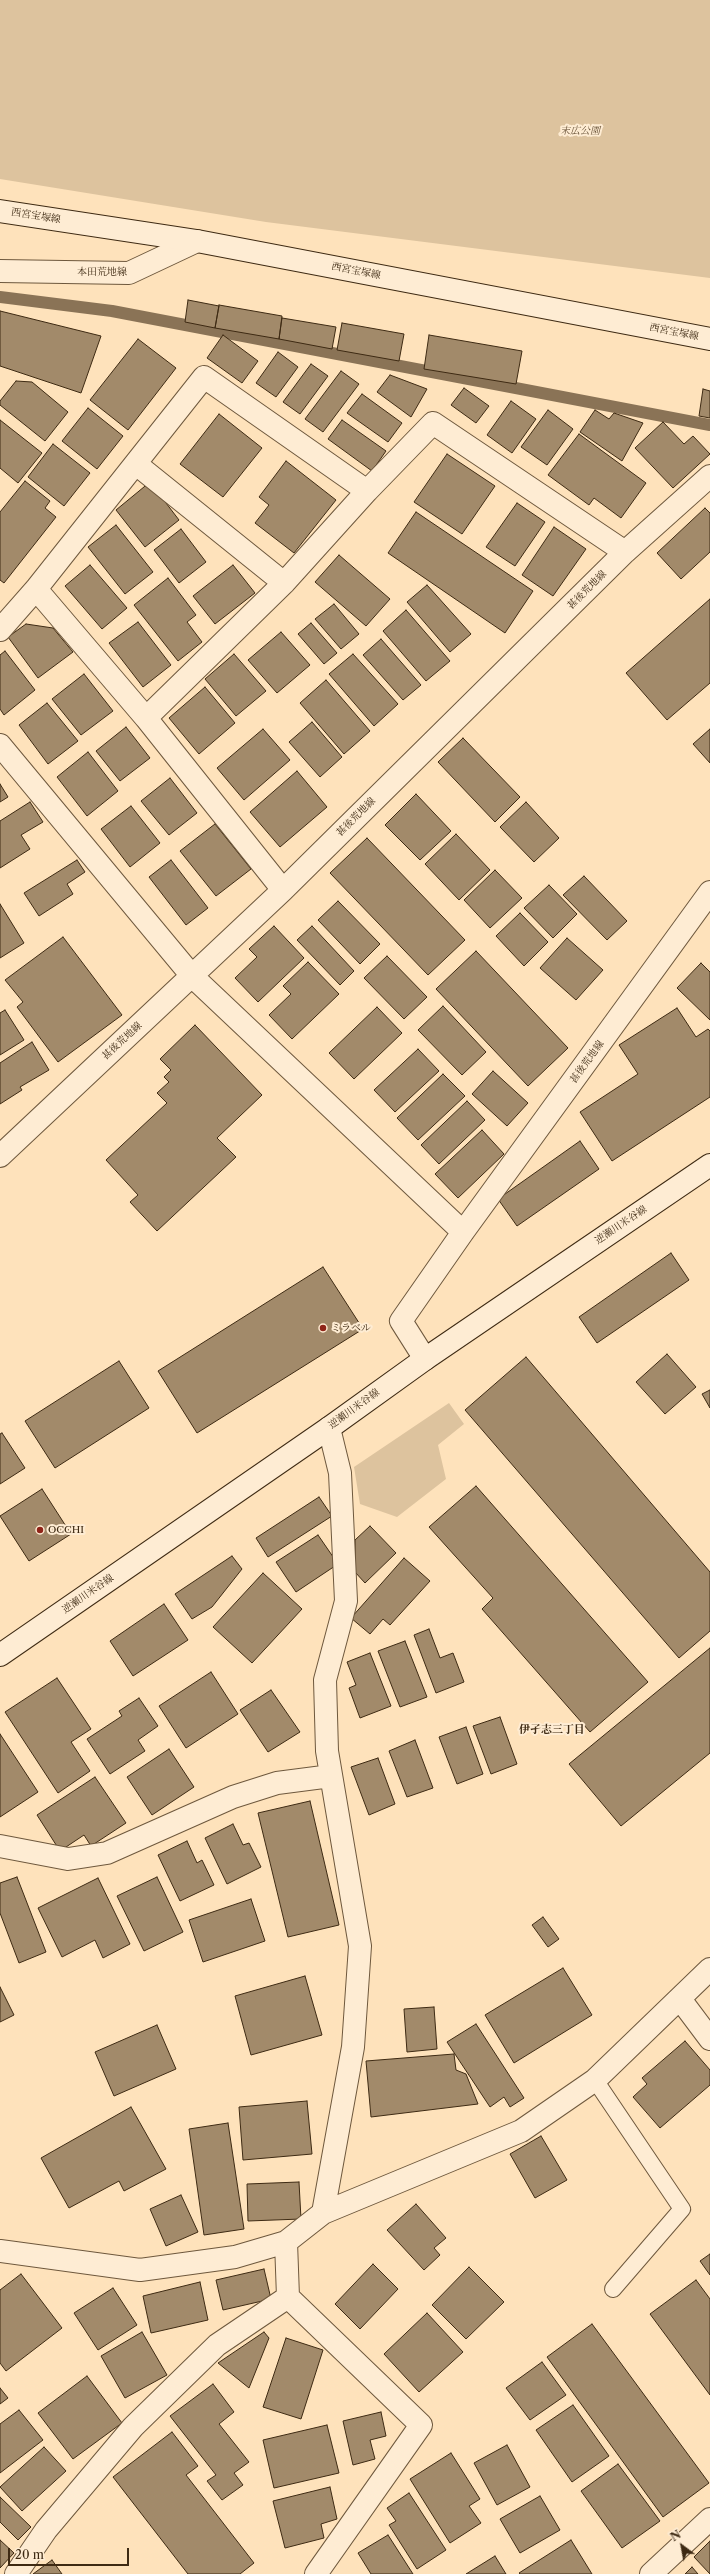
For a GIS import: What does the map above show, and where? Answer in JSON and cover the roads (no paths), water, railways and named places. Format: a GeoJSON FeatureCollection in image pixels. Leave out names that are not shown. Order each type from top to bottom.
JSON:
{"type":"FeatureCollection","features":[{"type":"Feature","properties":{"kind":"street","name":"西宮宝塚線"},"geometry":{"type":"LineString","coordinates":[[0,211],[197,241],[710,339]]}},
{"type":"Feature","properties":{"kind":"street","name":"本田荒地線"},"geometry":{"type":"LineString","coordinates":[[0,271],[129,273],[197,241]]}},
{"type":"Feature","properties":{"kind":"street"},"geometry":{"type":"LineString","coordinates":[[0,630],[36,589],[204,377],[368,491]]}},
{"type":"Feature","properties":{"kind":"street"},"geometry":{"type":"LineString","coordinates":[[146,718],[284,583],[368,491],[433,423],[625,552]]}},
{"type":"Feature","properties":{"kind":"street"},"geometry":{"type":"LineString","coordinates":[[136,464],[284,583]]}},
{"type":"Feature","properties":{"kind":"street","name":"甚後荒地線"},"geometry":{"type":"LineString","coordinates":[[0,1156],[282,890],[625,552],[710,476]]}},
{"type":"Feature","properties":{"kind":"street"},"geometry":{"type":"LineString","coordinates":[[36,589],[146,718],[282,890]]}},
{"type":"Feature","properties":{"kind":"street"},"geometry":{"type":"LineString","coordinates":[[0,745],[192,976],[463,1232]]}},
{"type":"Feature","properties":{"kind":"street","name":"甚後荒地線"},"geometry":{"type":"LineString","coordinates":[[425,1359],[401,1321],[463,1232],[710,892]]}},
{"type":"Feature","properties":{"kind":"street","name":"逆瀬川米谷線"},"geometry":{"type":"LineString","coordinates":[[0,1655],[329,1428],[425,1359],[710,1165]]}},
{"type":"Feature","properties":{"kind":"street"},"geometry":{"type":"LineString","coordinates":[[323,2213],[353,2047],[360,1946],[326,1751],[325,1680],[346,1601],[340,1473],[329,1428]]}},
{"type":"Feature","properties":{"kind":"street"},"geometry":{"type":"LineString","coordinates":[[0,1846],[68,1859],[107,1852],[232,1797],[277,1783],[331,1776]]}},
{"type":"Feature","properties":{"kind":"street"},"geometry":{"type":"LineString","coordinates":[[0,2251],[140,2270],[235,2257],[286,2242],[323,2213],[522,2131],[595,2080],[710,1969]]}},
{"type":"Feature","properties":{"kind":"street"},"geometry":{"type":"LineString","coordinates":[[680,1999],[710,2039]]}},
{"type":"Feature","properties":{"kind":"street"},"geometry":{"type":"LineString","coordinates":[[286,2242],[288,2298],[421,2425],[316,2574]]}},
{"type":"Feature","properties":{"kind":"street"},"geometry":{"type":"LineString","coordinates":[[16,2574],[46,2530],[133,2427],[218,2345],[288,2298]]}},
{"type":"Feature","properties":{"kind":"street"},"geometry":{"type":"LineString","coordinates":[[651,2574],[710,2519]]}},
{"type":"Feature","properties":{"kind":"lane"},"geometry":{"type":"LineString","coordinates":[[595,2080],[682,2209],[613,2289]]}},
{"type":"Feature","properties":{"kind":"waterway"},"geometry":{"type":"LineString","coordinates":[[0,297],[112,311],[710,425]]}},
{"type":"Feature","properties":{"kind":"place","name":"ミラベル"},"geometry":{"type":"Point","coordinates":[323,1328]}},
{"type":"Feature","properties":{"kind":"place","name":"OCCHI"},"geometry":{"type":"Point","coordinates":[40,1530]}},
{"type":"Feature","properties":{"kind":"district","name":"伊孑志三丁目"},"geometry":{"type":"Point","coordinates":[552,1730]}},
{"type":"Feature","properties":{"kind":"park label","name":"末広公園"},"geometry":{"type":"Point","coordinates":[580,131]}}]}
